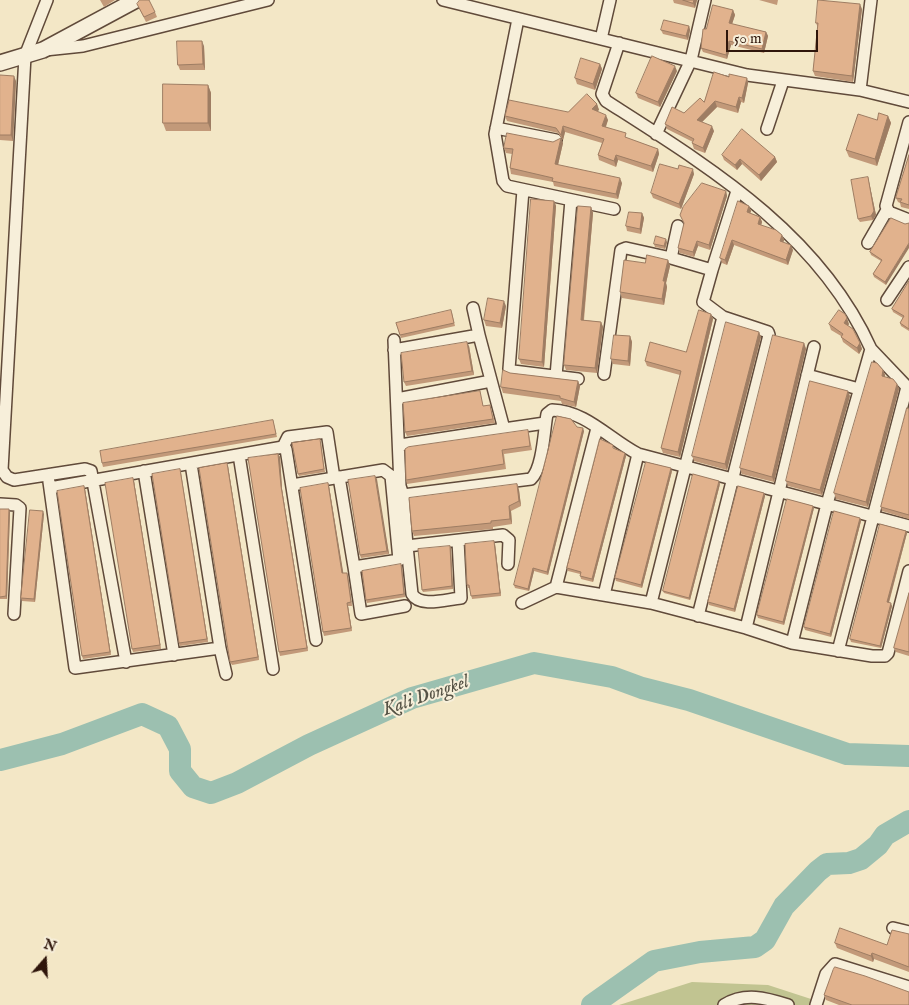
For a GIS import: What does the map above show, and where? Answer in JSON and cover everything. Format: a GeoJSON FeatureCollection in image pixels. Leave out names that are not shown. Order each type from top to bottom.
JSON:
{"type":"FeatureCollection","features":[{"type":"Feature","properties":{"kind":"street"},"geometry":{"type":"LineString","coordinates":[[47,0],[25,56],[2,470],[7,477],[14,480],[89,469],[126,662]]}},
{"type":"Feature","properties":{"kind":"street"},"geometry":{"type":"LineString","coordinates":[[0,63],[43,50],[136,0]]}},
{"type":"Feature","properties":{"kind":"street"},"geometry":{"type":"LineString","coordinates":[[43,50],[83,46],[130,32],[268,0]]}},
{"type":"Feature","properties":{"kind":"street"},"geometry":{"type":"LineString","coordinates":[[443,0],[747,75],[860,90],[909,102]]}},
{"type":"Feature","properties":{"kind":"street"},"geometry":{"type":"LineString","coordinates":[[601,39],[610,0]]}},
{"type":"Feature","properties":{"kind":"street"},"geometry":{"type":"LineString","coordinates":[[656,134],[691,60],[705,0]]}},
{"type":"Feature","properties":{"kind":"street"},"geometry":{"type":"LineString","coordinates":[[860,90],[871,0]]}},
{"type":"Feature","properties":{"kind":"street"},"geometry":{"type":"LineString","coordinates":[[518,19],[495,134],[504,181],[507,186],[614,209]]}},
{"type":"Feature","properties":{"kind":"street"},"geometry":{"type":"LineString","coordinates":[[619,43],[602,94],[606,101],[700,162],[775,219],[812,258],[836,288],[871,349],[908,388],[838,651]]}},
{"type":"Feature","properties":{"kind":"street"},"geometry":{"type":"LineString","coordinates":[[767,129],[783,81]]}},
{"type":"Feature","properties":{"kind":"street"},"geometry":{"type":"LineString","coordinates":[[868,243],[888,210],[886,206],[909,122]]}},
{"type":"Feature","properties":{"kind":"street"},"geometry":{"type":"LineString","coordinates":[[496,128],[556,140]]}},
{"type":"Feature","properties":{"kind":"street"},"geometry":{"type":"LineString","coordinates":[[523,190],[508,364],[513,371],[578,379]]}},
{"type":"Feature","properties":{"kind":"street"},"geometry":{"type":"LineString","coordinates":[[698,616],[769,335],[768,332],[723,317],[703,301],[736,191]]}},
{"type":"Feature","properties":{"kind":"street"},"geometry":{"type":"LineString","coordinates":[[556,376],[571,200]]}},
{"type":"Feature","properties":{"kind":"street"},"geometry":{"type":"LineString","coordinates":[[888,210],[909,220]]}},
{"type":"Feature","properties":{"kind":"street"},"geometry":{"type":"LineString","coordinates":[[671,258],[678,226]]}},
{"type":"Feature","properties":{"kind":"street"},"geometry":{"type":"LineString","coordinates":[[604,374],[621,250],[626,248],[712,270]]}},
{"type":"Feature","properties":{"kind":"street"},"geometry":{"type":"LineString","coordinates":[[887,300],[909,267]]}},
{"type":"Feature","properties":{"kind":"street"},"geometry":{"type":"LineString","coordinates":[[473,308],[504,429]]}},
{"type":"Feature","properties":{"kind":"street"},"geometry":{"type":"LineString","coordinates":[[652,604],[723,317]]}},
{"type":"Feature","properties":{"kind":"street"},"geometry":{"type":"LineString","coordinates":[[458,541],[461,598],[423,602],[415,599],[412,594],[403,495],[400,486],[400,445],[394,344],[479,335]]}},
{"type":"Feature","properties":{"kind":"street"},"geometry":{"type":"LineString","coordinates":[[746,628],[814,347]]}},
{"type":"Feature","properties":{"kind":"street"},"geometry":{"type":"LineString","coordinates":[[792,643],[827,504],[858,389],[871,349]]}},
{"type":"Feature","properties":{"kind":"street"},"geometry":{"type":"LineString","coordinates":[[807,375],[858,389]]}},
{"type":"Feature","properties":{"kind":"street"},"geometry":{"type":"LineString","coordinates":[[397,399],[491,381]]}},
{"type":"Feature","properties":{"kind":"street"},"geometry":{"type":"LineString","coordinates":[[403,495],[531,478],[535,475],[540,460],[547,414],[552,410],[561,410],[584,418],[618,444],[638,454],[909,526]]}},
{"type":"Feature","properties":{"kind":"street"},"geometry":{"type":"LineString","coordinates":[[400,445],[546,423]]}},
{"type":"Feature","properties":{"kind":"street"},"geometry":{"type":"LineString","coordinates":[[556,587],[597,428]]}},
{"type":"Feature","properties":{"kind":"street"},"geometry":{"type":"LineString","coordinates":[[283,447],[288,437],[326,432],[354,567],[361,614],[405,606]]}},
{"type":"Feature","properties":{"kind":"street"},"geometry":{"type":"LineString","coordinates":[[50,488],[283,447]]}},
{"type":"Feature","properties":{"kind":"street"},"geometry":{"type":"LineString","coordinates":[[283,447],[286,449],[316,640]]}},
{"type":"Feature","properties":{"kind":"street"},"geometry":{"type":"LineString","coordinates":[[604,595],[638,454]]}},
{"type":"Feature","properties":{"kind":"street"},"geometry":{"type":"LineString","coordinates":[[238,455],[273,669]]}},
{"type":"Feature","properties":{"kind":"street"},"geometry":{"type":"LineString","coordinates":[[191,464],[220,648],[226,674]]}},
{"type":"Feature","properties":{"kind":"street"},"geometry":{"type":"LineString","coordinates":[[292,485],[383,470],[391,476],[399,560],[354,567]]}},
{"type":"Feature","properties":{"kind":"street"},"geometry":{"type":"LineString","coordinates":[[144,471],[174,655]]}},
{"type":"Feature","properties":{"kind":"street"},"geometry":{"type":"LineString","coordinates":[[48,475],[74,666],[77,668],[126,662],[220,648]]}},
{"type":"Feature","properties":{"kind":"street"},"geometry":{"type":"LineString","coordinates":[[0,504],[16,504],[20,508],[14,614]]}},
{"type":"Feature","properties":{"kind":"street"},"geometry":{"type":"LineString","coordinates":[[407,546],[504,535],[509,540],[508,564]]}},
{"type":"Feature","properties":{"kind":"street"},"geometry":{"type":"LineString","coordinates":[[522,603],[556,587],[652,604],[746,628],[792,643],[872,656],[885,656],[888,653],[909,571]]}},
{"type":"Feature","properties":{"kind":"street"},"geometry":{"type":"LineString","coordinates":[[893,928],[909,932]]}},
{"type":"Feature","properties":{"kind":"street"},"geometry":{"type":"LineString","coordinates":[[816,1005],[826,974],[835,964],[909,987]]}},
{"type":"Feature","properties":{"kind":"street"},"geometry":{"type":"LineString","coordinates":[[724,1005],[742,998],[753,997],[788,1005]]}},
{"type":"Feature","properties":{"kind":"green space"},"geometry":{"type":"Polygon","coordinates":[[[692,982],[768,985],[811,999],[809,1005],[619,1005],[692,982]]]}},
{"type":"Feature","properties":{"kind":"building"},"geometry":{"type":"Polygon","coordinates":[[[140,0],[149,0],[155,12],[144,17],[137,4],[140,0]]]}},
{"type":"Feature","properties":{"kind":"building"},"geometry":{"type":"Polygon","coordinates":[[[683,0],[694,0],[693,3],[683,0]]]}},
{"type":"Feature","properties":{"kind":"building"},"geometry":{"type":"Polygon","coordinates":[[[818,0],[860,4],[852,76],[813,71],[818,23],[816,23],[818,0]]]}},
{"type":"Feature","properties":{"kind":"building"},"geometry":{"type":"Polygon","coordinates":[[[713,5],[733,10],[729,23],[766,32],[762,49],[729,41],[726,55],[701,48],[703,29],[706,29],[713,5]]]}},
{"type":"Feature","properties":{"kind":"building"},"geometry":{"type":"Polygon","coordinates":[[[664,20],[689,26],[686,36],[661,30],[664,20]]]}},
{"type":"Feature","properties":{"kind":"building"},"geometry":{"type":"Polygon","coordinates":[[[177,41],[202,41],[203,64],[178,65],[177,41]]]}},
{"type":"Feature","properties":{"kind":"building"},"geometry":{"type":"Polygon","coordinates":[[[652,56],[675,66],[658,102],[636,93],[652,56]]]}},
{"type":"Feature","properties":{"kind":"building"},"geometry":{"type":"Polygon","coordinates":[[[581,58],[600,64],[593,84],[575,78],[581,58]]]}},
{"type":"Feature","properties":{"kind":"building"},"geometry":{"type":"Polygon","coordinates":[[[714,72],[729,77],[729,74],[747,78],[742,98],[739,97],[736,107],[715,101],[697,120],[712,126],[703,148],[692,143],[694,139],[665,124],[672,107],[684,113],[700,98],[704,102],[714,72]]]}},
{"type":"Feature","properties":{"kind":"building"},"geometry":{"type":"Polygon","coordinates":[[[0,75],[14,76],[11,135],[0,135],[0,75]]]}},
{"type":"Feature","properties":{"kind":"building"},"geometry":{"type":"Polygon","coordinates":[[[163,84],[208,85],[208,123],[163,123],[163,84]]]}},
{"type":"Feature","properties":{"kind":"building"},"geometry":{"type":"Polygon","coordinates":[[[587,94],[597,104],[592,109],[606,115],[602,126],[626,133],[625,137],[658,149],[651,166],[616,155],[614,161],[598,155],[604,139],[563,126],[561,135],[556,128],[505,116],[509,100],[568,112],[587,94]]]}},
{"type":"Feature","properties":{"kind":"building"},"geometry":{"type":"Polygon","coordinates":[[[879,113],[888,116],[875,159],[846,150],[858,114],[877,120],[879,113]]]}},
{"type":"Feature","properties":{"kind":"building"},"geometry":{"type":"Polygon","coordinates":[[[742,129],[775,157],[759,175],[740,159],[735,165],[722,155],[742,129]]]}},
{"type":"Feature","properties":{"kind":"building"},"geometry":{"type":"Polygon","coordinates":[[[507,133],[553,142],[561,138],[555,164],[620,178],[616,194],[552,181],[553,178],[510,168],[513,149],[504,148],[507,133]]]}},
{"type":"Feature","properties":{"kind":"building"},"geometry":{"type":"Polygon","coordinates":[[[909,155],[909,205],[900,202],[902,199],[896,198],[909,155]]]}},
{"type":"Feature","properties":{"kind":"building"},"geometry":{"type":"Polygon","coordinates":[[[660,164],[678,169],[679,165],[693,169],[679,204],[651,193],[660,164]]]}},
{"type":"Feature","properties":{"kind":"building"},"geometry":{"type":"Polygon","coordinates":[[[868,177],[874,211],[871,216],[858,219],[851,180],[868,177]]]}},
{"type":"Feature","properties":{"kind":"building"},"geometry":{"type":"Polygon","coordinates":[[[702,183],[726,191],[709,245],[697,241],[693,252],[678,248],[684,223],[680,215],[683,207],[702,183]]]}},
{"type":"Feature","properties":{"kind":"building"},"geometry":{"type":"Polygon","coordinates":[[[531,199],[554,201],[542,362],[519,359],[531,199]]]}},
{"type":"Feature","properties":{"kind":"building"},"geometry":{"type":"Polygon","coordinates":[[[738,201],[749,206],[747,212],[760,217],[758,224],[776,230],[782,235],[780,241],[791,245],[786,260],[732,240],[725,260],[720,258],[738,201]]]}},
{"type":"Feature","properties":{"kind":"building"},"geometry":{"type":"Polygon","coordinates":[[[578,206],[591,207],[581,320],[601,322],[595,368],[564,365],[578,206]]]}},
{"type":"Feature","properties":{"kind":"building"},"geometry":{"type":"Polygon","coordinates":[[[629,212],[642,213],[640,229],[626,226],[629,212]]]}},
{"type":"Feature","properties":{"kind":"building"},"geometry":{"type":"Polygon","coordinates":[[[891,218],[905,224],[909,223],[909,243],[885,282],[873,274],[882,260],[870,252],[891,218]]]}},
{"type":"Feature","properties":{"kind":"building"},"geometry":{"type":"Polygon","coordinates":[[[656,236],[666,239],[664,246],[654,244],[656,236]]]}},
{"type":"Feature","properties":{"kind":"building"},"geometry":{"type":"Polygon","coordinates":[[[647,255],[668,260],[663,281],[665,281],[662,299],[620,292],[624,260],[645,263],[647,255]]]}},
{"type":"Feature","properties":{"kind":"building"},"geometry":{"type":"Polygon","coordinates":[[[909,281],[909,329],[900,323],[904,316],[892,309],[909,281]]]}},
{"type":"Feature","properties":{"kind":"building"},"geometry":{"type":"Polygon","coordinates":[[[488,298],[504,301],[500,323],[484,320],[488,298]]]}},
{"type":"Feature","properties":{"kind":"building"},"geometry":{"type":"Polygon","coordinates":[[[451,310],[454,323],[400,335],[396,323],[451,310]]]}},
{"type":"Feature","properties":{"kind":"building"},"geometry":{"type":"Polygon","coordinates":[[[699,310],[711,314],[678,452],[661,448],[681,371],[645,361],[650,342],[686,352],[699,310]]]}},
{"type":"Feature","properties":{"kind":"building"},"geometry":{"type":"Polygon","coordinates":[[[839,310],[845,314],[847,318],[844,323],[853,329],[860,343],[857,348],[841,337],[843,334],[829,324],[839,310]]]}},
{"type":"Feature","properties":{"kind":"building"},"geometry":{"type":"Polygon","coordinates":[[[726,322],[759,332],[725,464],[692,456],[726,322]]]}},
{"type":"Feature","properties":{"kind":"building"},"geometry":{"type":"Polygon","coordinates":[[[614,335],[630,336],[628,361],[611,359],[614,335]]]}},
{"type":"Feature","properties":{"kind":"building"},"geometry":{"type":"Polygon","coordinates":[[[773,335],[804,343],[772,477],[740,468],[773,335]]]}},
{"type":"Feature","properties":{"kind":"building"},"geometry":{"type":"Polygon","coordinates":[[[467,342],[472,371],[404,382],[401,353],[467,342]]]}},
{"type":"Feature","properties":{"kind":"building"},"geometry":{"type":"Polygon","coordinates":[[[872,362],[877,363],[883,370],[882,376],[893,379],[897,384],[866,502],[834,493],[872,362]]]}},
{"type":"Feature","properties":{"kind":"building"},"geometry":{"type":"Polygon","coordinates":[[[503,370],[510,373],[578,381],[574,402],[560,398],[560,396],[501,387],[503,370]]]}},
{"type":"Feature","properties":{"kind":"building"},"geometry":{"type":"Polygon","coordinates":[[[810,381],[848,391],[820,490],[786,481],[810,381]]]}},
{"type":"Feature","properties":{"kind":"building"},"geometry":{"type":"Polygon","coordinates":[[[480,391],[483,406],[490,405],[493,419],[405,432],[403,403],[480,391]]]}},
{"type":"Feature","properties":{"kind":"building"},"geometry":{"type":"Polygon","coordinates":[[[907,408],[909,409],[909,515],[881,507],[907,408]]]}},
{"type":"Feature","properties":{"kind":"building"},"geometry":{"type":"Polygon","coordinates":[[[557,416],[571,419],[577,427],[583,428],[547,572],[533,568],[528,589],[514,585],[557,416]]]}},
{"type":"Feature","properties":{"kind":"building"},"geometry":{"type":"Polygon","coordinates":[[[273,420],[276,434],[102,463],[100,451],[273,420]]]}},
{"type":"Feature","properties":{"kind":"building"},"geometry":{"type":"Polygon","coordinates":[[[528,430],[530,446],[502,450],[504,464],[406,480],[405,449],[408,447],[528,430]]]}},
{"type":"Feature","properties":{"kind":"building"},"geometry":{"type":"Polygon","coordinates":[[[320,439],[324,469],[298,474],[292,443],[320,439]]]}},
{"type":"Feature","properties":{"kind":"building"},"geometry":{"type":"Polygon","coordinates":[[[600,439],[613,445],[613,448],[625,453],[592,579],[580,576],[581,572],[567,568],[600,439]]]}},
{"type":"Feature","properties":{"kind":"building"},"geometry":{"type":"Polygon","coordinates":[[[278,454],[281,486],[307,648],[279,652],[248,458],[278,454]]]}},
{"type":"Feature","properties":{"kind":"building"},"geometry":{"type":"Polygon","coordinates":[[[646,462],[671,468],[641,585],[615,578],[646,462]]]}},
{"type":"Feature","properties":{"kind":"building"},"geometry":{"type":"Polygon","coordinates":[[[227,463],[258,657],[230,662],[199,468],[227,463]]]}},
{"type":"Feature","properties":{"kind":"building"},"geometry":{"type":"Polygon","coordinates":[[[180,469],[207,639],[179,643],[152,474],[180,469]]]}},
{"type":"Feature","properties":{"kind":"building"},"geometry":{"type":"Polygon","coordinates":[[[693,474],[719,481],[689,598],[663,591],[693,474]]]}},
{"type":"Feature","properties":{"kind":"building"},"geometry":{"type":"Polygon","coordinates":[[[375,476],[387,551],[360,555],[348,480],[375,476]]]}},
{"type":"Feature","properties":{"kind":"building"},"geometry":{"type":"Polygon","coordinates":[[[133,478],[160,645],[132,649],[105,483],[133,478]]]}},
{"type":"Feature","properties":{"kind":"building"},"geometry":{"type":"Polygon","coordinates":[[[328,483],[342,573],[347,573],[351,602],[347,603],[351,628],[323,632],[300,488],[328,483]]]}},
{"type":"Feature","properties":{"kind":"building"},"geometry":{"type":"Polygon","coordinates":[[[517,484],[519,501],[509,506],[510,519],[491,521],[491,523],[412,531],[409,498],[517,484]]]}},
{"type":"Feature","properties":{"kind":"building"},"geometry":{"type":"Polygon","coordinates":[[[84,486],[110,652],[82,656],[57,491],[84,486]]]}},
{"type":"Feature","properties":{"kind":"building"},"geometry":{"type":"Polygon","coordinates":[[[738,486],[764,493],[734,609],[708,602],[738,486]]]}},
{"type":"Feature","properties":{"kind":"building"},"geometry":{"type":"Polygon","coordinates":[[[787,499],[813,506],[783,622],[757,615],[787,499]]]}},
{"type":"Feature","properties":{"kind":"building"},"geometry":{"type":"Polygon","coordinates":[[[0,509],[9,509],[6,596],[0,597],[0,509]]]}},
{"type":"Feature","properties":{"kind":"building"},"geometry":{"type":"Polygon","coordinates":[[[30,510],[43,511],[34,599],[21,598],[30,510]]]}},
{"type":"Feature","properties":{"kind":"building"},"geometry":{"type":"Polygon","coordinates":[[[834,511],[860,518],[830,634],[804,627],[834,511]]]}},
{"type":"Feature","properties":{"kind":"building"},"geometry":{"type":"Polygon","coordinates":[[[880,524],[906,531],[887,602],[891,603],[880,646],[850,639],[880,524]]]}},
{"type":"Feature","properties":{"kind":"building"},"geometry":{"type":"Polygon","coordinates":[[[494,541],[500,593],[471,596],[469,585],[467,585],[465,544],[494,541]]]}},
{"type":"Feature","properties":{"kind":"building"},"geometry":{"type":"Polygon","coordinates":[[[450,546],[452,586],[422,590],[418,549],[450,546]]]}},
{"type":"Feature","properties":{"kind":"building"},"geometry":{"type":"Polygon","coordinates":[[[401,564],[404,594],[366,600],[362,571],[401,564]]]}},
{"type":"Feature","properties":{"kind":"building"},"geometry":{"type":"Polygon","coordinates":[[[909,593],[909,652],[894,648],[909,593]]]}},
{"type":"Feature","properties":{"kind":"building"},"geometry":{"type":"Polygon","coordinates":[[[840,928],[887,945],[892,930],[909,934],[909,967],[872,953],[871,956],[835,943],[840,928]]]}},
{"type":"Feature","properties":{"kind":"building"},"geometry":{"type":"Polygon","coordinates":[[[835,967],[909,992],[909,1005],[852,1005],[824,995],[835,967]]]}},
{"type":"Feature","properties":{"kind":"waterway","name":"Kali Dongkel"},"geometry":{"type":"LineString","coordinates":[[0,760],[62,744],[142,714],[168,726],[180,749],[180,771],[193,787],[211,793],[237,783],[309,745],[412,698],[534,663],[612,677],[642,688],[689,700],[847,754],[909,756]]}},
{"type":"Feature","properties":{"kind":"waterway"},"geometry":{"type":"LineString","coordinates":[[592,1005],[654,961],[700,952],[755,947],[765,940],[784,906],[818,871],[827,864],[849,863],[861,859],[878,845],[885,835],[909,821]]}}]}
